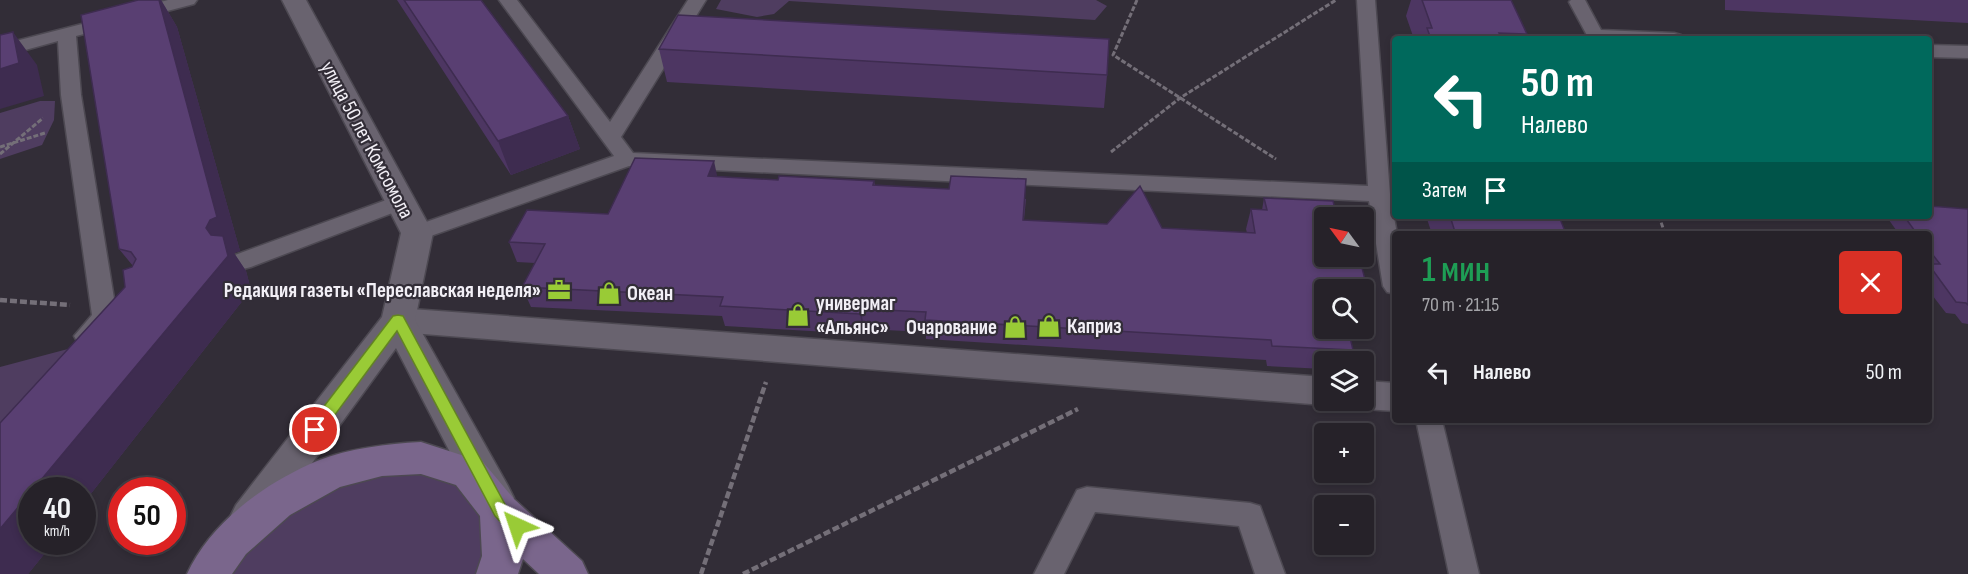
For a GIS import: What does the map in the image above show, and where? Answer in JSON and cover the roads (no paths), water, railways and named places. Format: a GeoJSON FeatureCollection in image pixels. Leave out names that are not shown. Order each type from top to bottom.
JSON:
{"type":"FeatureCollection","features":[{"type":"Feature","properties":{"kind":"main road"},"geometry":{"type":"LineString","coordinates":[[209,574],[232,541],[276,503],[330,473],[382,460],[421,458],[470,473],[501,511],[567,574]]}},
{"type":"Feature","properties":{"kind":"main road"},"geometry":{"type":"LineString","coordinates":[[497,574],[503,556],[501,511]]}},
{"type":"Feature","properties":{"kind":"street","name":"улица 50 лет Комсомола"},"geometry":{"type":"LineString","coordinates":[[294,0],[417,233],[398,320]]}},
{"type":"Feature","properties":{"kind":"street"},"geometry":{"type":"LineString","coordinates":[[398,320],[1314,390]]}},
{"type":"Feature","properties":{"kind":"street"},"geometry":{"type":"LineString","coordinates":[[398,320],[501,511]]}},
{"type":"Feature","properties":{"kind":"street"},"geometry":{"type":"LineString","coordinates":[[232,541],[398,320]]}},
{"type":"Feature","properties":{"kind":"street"},"geometry":{"type":"LineString","coordinates":[[1374,395],[1392,397]]}},
{"type":"Feature","properties":{"kind":"lane"},"geometry":{"type":"LineString","coordinates":[[0,51],[188,0]]}},
{"type":"Feature","properties":{"kind":"lane"},"geometry":{"type":"LineString","coordinates":[[508,0],[627,159]]}},
{"type":"Feature","properties":{"kind":"lane"},"geometry":{"type":"LineString","coordinates":[[611,137],[697,0]]}},
{"type":"Feature","properties":{"kind":"lane"},"geometry":{"type":"LineString","coordinates":[[1366,0],[1379,194],[1392,269]]}},
{"type":"Feature","properties":{"kind":"lane"},"geometry":{"type":"LineString","coordinates":[[1578,2],[1596,35],[1616,36]]}},
{"type":"Feature","properties":{"kind":"lane"},"geometry":{"type":"LineString","coordinates":[[679,29],[701,31]]}},
{"type":"Feature","properties":{"kind":"lane"},"geometry":{"type":"LineString","coordinates":[[67,33],[75,125],[114,303],[105,317],[72,351]]}},
{"type":"Feature","properties":{"kind":"lane"},"geometry":{"type":"LineString","coordinates":[[1932,51],[1968,52]]}},
{"type":"Feature","properties":{"kind":"lane"},"geometry":{"type":"LineString","coordinates":[[417,233],[627,159],[1379,194]]}},
{"type":"Feature","properties":{"kind":"lane"},"geometry":{"type":"LineString","coordinates":[[243,261],[400,202]]}},
{"type":"Feature","properties":{"kind":"lane"},"geometry":{"type":"LineString","coordinates":[[1430,423],[1464,574]]}},
{"type":"Feature","properties":{"kind":"lane"},"geometry":{"type":"LineString","coordinates":[[1049,574],[1087,499],[1250,515],[1270,574]]}},
{"type":"Feature","properties":{"kind":"place","name":"Редакция газеты «Переславская неделя»"},"geometry":{"type":"Point","coordinates":[559,290]}},
{"type":"Feature","properties":{"kind":"place","name":"Океан"},"geometry":{"type":"Point","coordinates":[609,293]}},
{"type":"Feature","properties":{"kind":"place","name":"универмаг «Альянс»"},"geometry":{"type":"Point","coordinates":[798,315]}},
{"type":"Feature","properties":{"kind":"place","name":"Каприз"},"geometry":{"type":"Point","coordinates":[1049,326]}},
{"type":"Feature","properties":{"kind":"place","name":"Очарование"},"geometry":{"type":"Point","coordinates":[1015,327]}}]}
